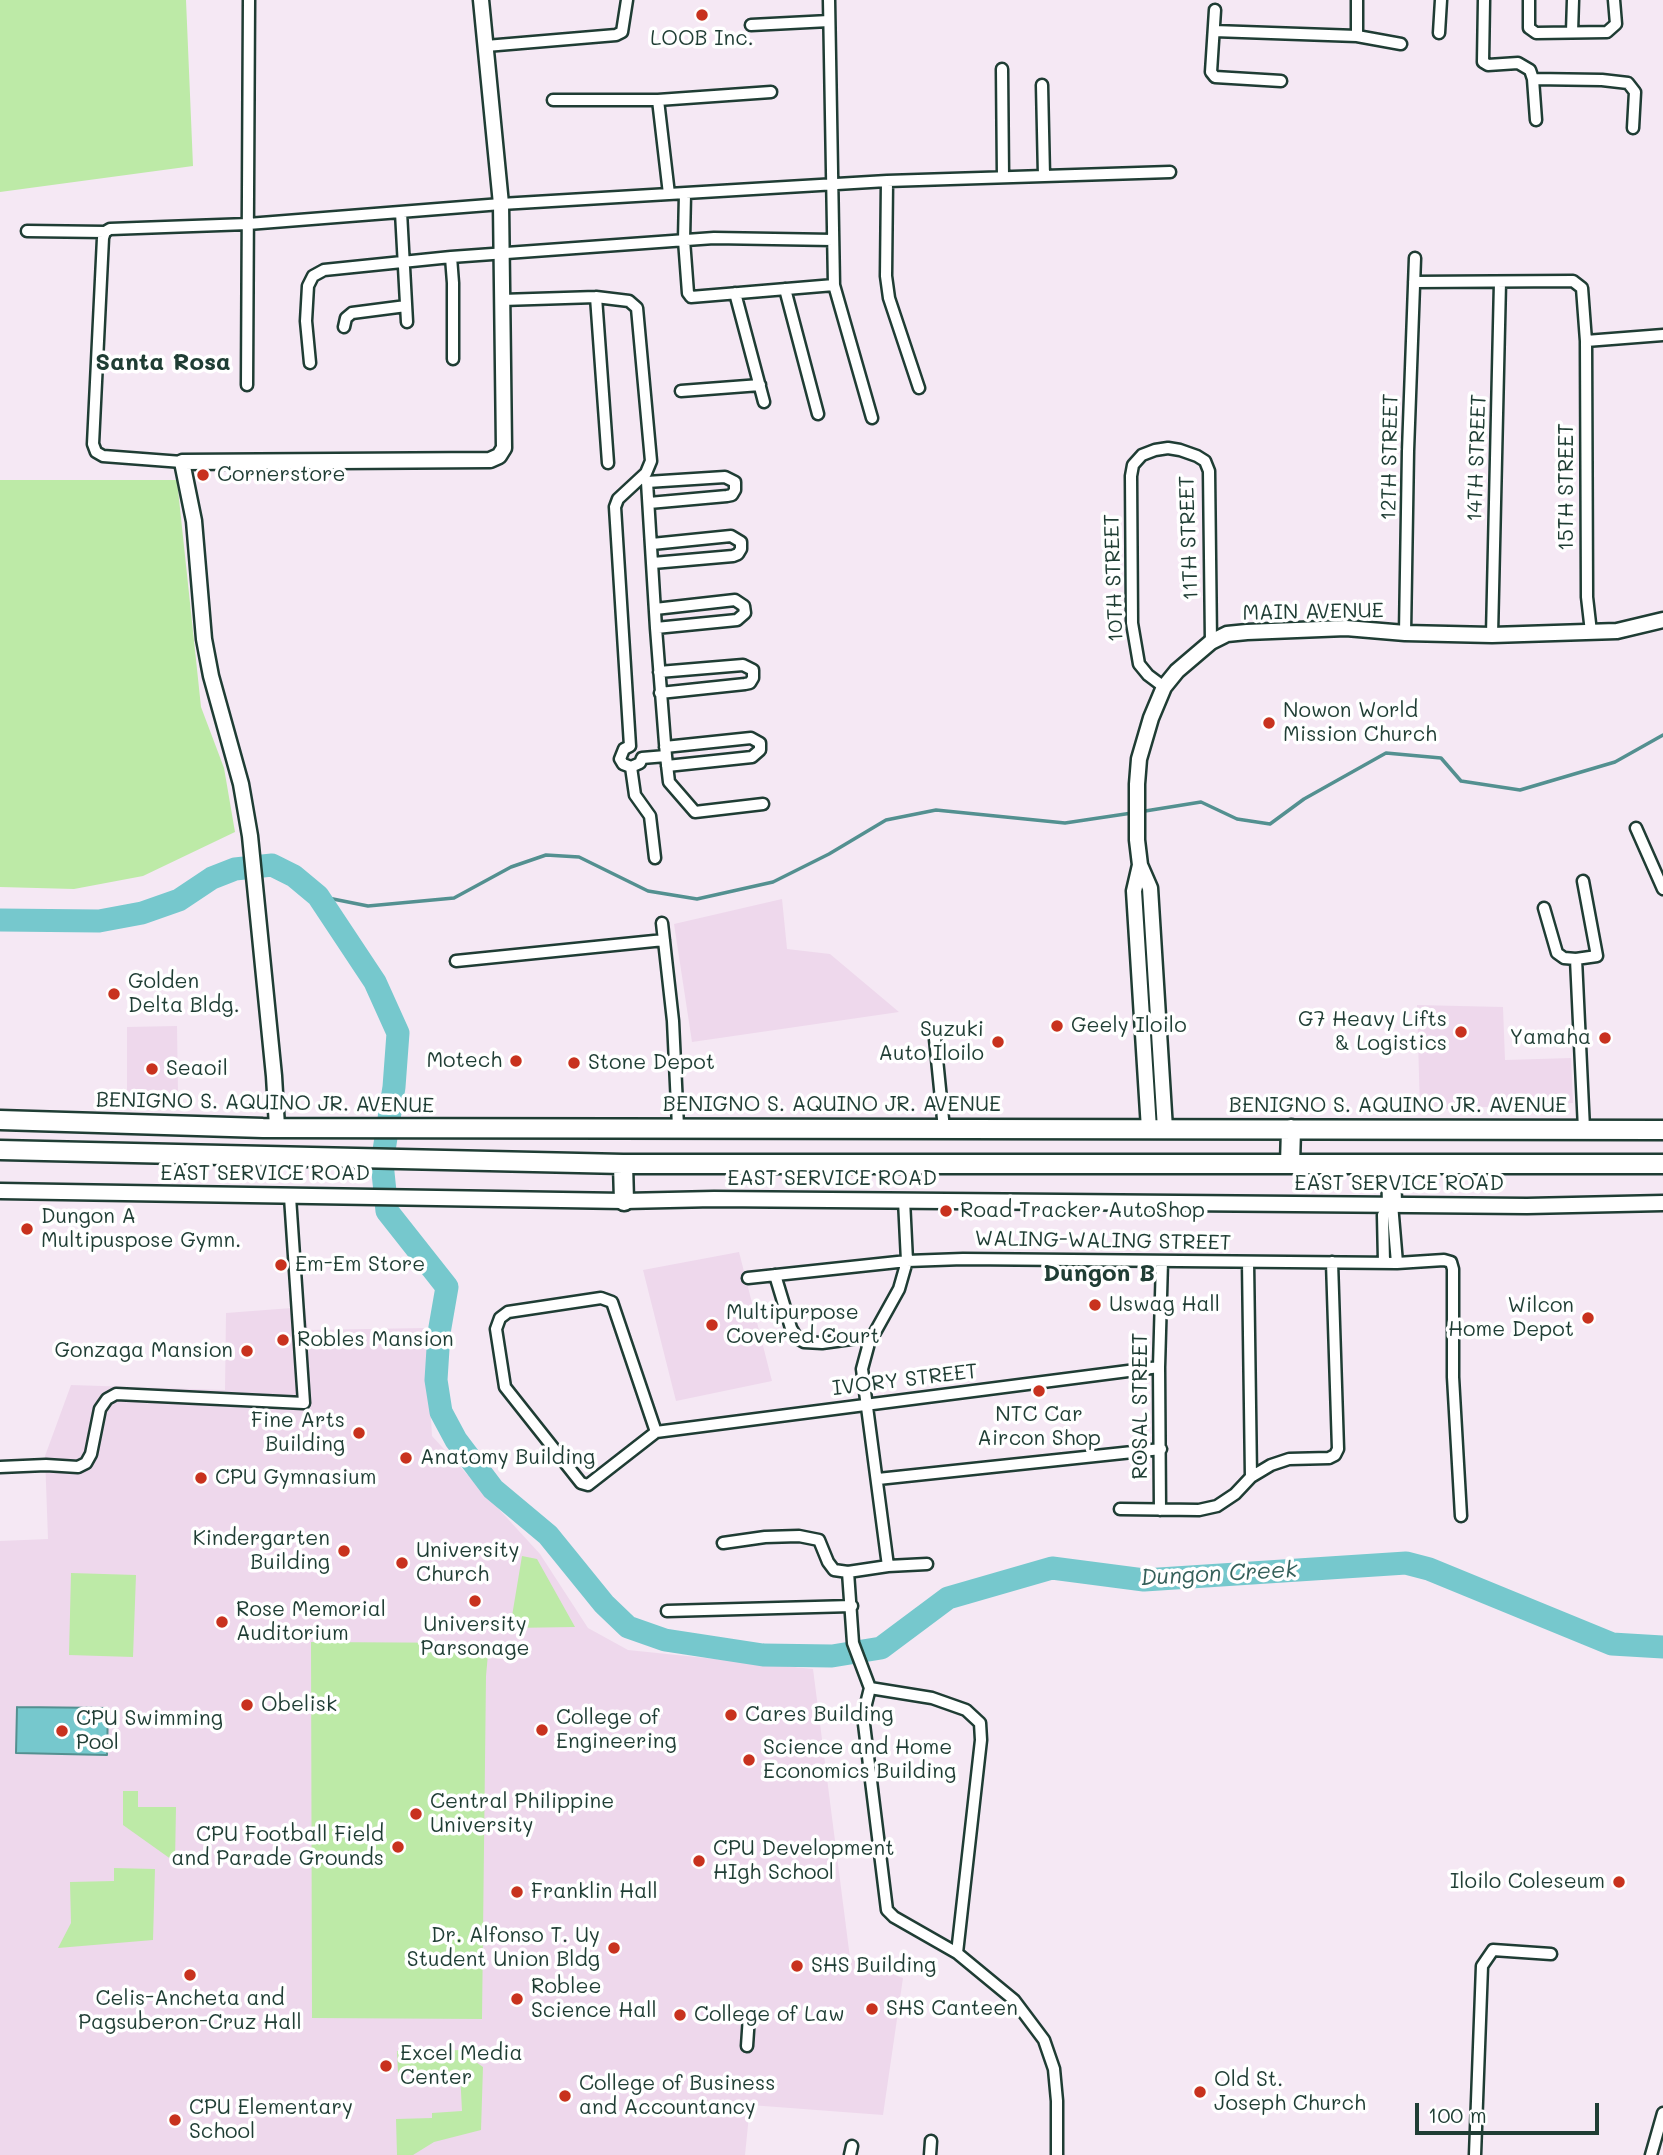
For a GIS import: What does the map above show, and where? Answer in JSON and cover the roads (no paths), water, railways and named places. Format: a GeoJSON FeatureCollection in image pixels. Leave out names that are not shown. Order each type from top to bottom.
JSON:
{"type":"FeatureCollection","features":[{"type":"Feature","properties":{"kind":"highway","name":"BENIGNO S. AQUINO JR. AVENUE"},"geometry":{"type":"LineString","coordinates":[[1,1120],[276,1128],[678,1126],[863,1129],[1663,1130]]}},
{"type":"Feature","properties":{"kind":"highway"},"geometry":{"type":"LineString","coordinates":[[1,1120],[1,1150],[623,1164],[1663,1164]]}},
{"type":"Feature","properties":{"kind":"highway"},"geometry":{"type":"LineString","coordinates":[[860,1162],[863,1129]]}},
{"type":"Feature","properties":{"kind":"highway"},"geometry":{"type":"LineString","coordinates":[[1290,1164],[1291,1129]]}},
{"type":"Feature","properties":{"kind":"highway"},"geometry":{"type":"LineString","coordinates":[[623,1164],[624,1201]]}},
{"type":"Feature","properties":{"kind":"highway"},"geometry":{"type":"LineString","coordinates":[[1391,1165],[1392,1204]]}},
{"type":"Feature","properties":{"kind":"street"},"geometry":{"type":"LineString","coordinates":[[247,385],[249,0]]}},
{"type":"Feature","properties":{"kind":"street"},"geometry":{"type":"LineString","coordinates":[[105,232],[93,444],[96,452],[103,456],[182,462],[490,460],[499,456],[504,448],[501,204],[481,0]]}},
{"type":"Feature","properties":{"kind":"street"},"geometry":{"type":"LineString","coordinates":[[486,46],[616,34],[622,32],[627,0]]}},
{"type":"Feature","properties":{"kind":"street"},"geometry":{"type":"LineString","coordinates":[[829,0],[834,285],[872,418]]}},
{"type":"Feature","properties":{"kind":"street"},"geometry":{"type":"LineString","coordinates":[[1357,0],[1357,36]]}},
{"type":"Feature","properties":{"kind":"street"},"geometry":{"type":"LineString","coordinates":[[1439,33],[1441,0]]}},
{"type":"Feature","properties":{"kind":"street"},"geometry":{"type":"LineString","coordinates":[[1484,0],[1483,62],[1488,65],[1518,64],[1530,71],[1536,120]]}},
{"type":"Feature","properties":{"kind":"street"},"geometry":{"type":"LineString","coordinates":[[1529,0],[1529,28],[1536,33],[1607,32],[1616,24],[1614,0]]}},
{"type":"Feature","properties":{"kind":"street"},"geometry":{"type":"LineString","coordinates":[[1572,32],[1573,0]]}},
{"type":"Feature","properties":{"kind":"street"},"geometry":{"type":"LineString","coordinates":[[1215,10],[1211,72],[1215,77],[1281,81]]}},
{"type":"Feature","properties":{"kind":"street"},"geometry":{"type":"LineString","coordinates":[[751,25],[829,21]]}},
{"type":"Feature","properties":{"kind":"street"},"geometry":{"type":"LineString","coordinates":[[1214,31],[1357,36],[1401,44]]}},
{"type":"Feature","properties":{"kind":"street"},"geometry":{"type":"LineString","coordinates":[[1002,69],[1003,177]]}},
{"type":"Feature","properties":{"kind":"street"},"geometry":{"type":"LineString","coordinates":[[1533,79],[1628,83],[1635,92],[1633,128]]}},
{"type":"Feature","properties":{"kind":"street"},"geometry":{"type":"LineString","coordinates":[[1042,85],[1044,176]]}},
{"type":"Feature","properties":{"kind":"street"},"geometry":{"type":"LineString","coordinates":[[553,100],[658,100],[771,92]]}},
{"type":"Feature","properties":{"kind":"street"},"geometry":{"type":"LineString","coordinates":[[658,100],[669,194]]}},
{"type":"Feature","properties":{"kind":"street"},"geometry":{"type":"LineString","coordinates":[[27,231],[105,232],[110,229],[248,224],[501,204],[887,181],[1170,172]]}},
{"type":"Feature","properties":{"kind":"street"},"geometry":{"type":"LineString","coordinates":[[887,181],[886,276],[889,298],[919,388]]}},
{"type":"Feature","properties":{"kind":"street"},"geometry":{"type":"LineString","coordinates":[[685,194],[684,240],[688,293],[695,297],[834,285]]}},
{"type":"Feature","properties":{"kind":"street"},"geometry":{"type":"LineString","coordinates":[[401,212],[407,322]]}},
{"type":"Feature","properties":{"kind":"street"},"geometry":{"type":"LineString","coordinates":[[310,363],[306,321],[308,286],[313,276],[324,270],[451,257],[714,238],[833,240]]}},
{"type":"Feature","properties":{"kind":"street"},"geometry":{"type":"LineString","coordinates":[[451,257],[453,359]]}},
{"type":"Feature","properties":{"kind":"street","name":"12TH STREET"},"geometry":{"type":"LineString","coordinates":[[1405,633],[1415,258]]}},
{"type":"Feature","properties":{"kind":"street","name":"15TH STREET"},"geometry":{"type":"LineString","coordinates":[[1414,282],[1573,281],[1582,288],[1586,341],[1587,597],[1591,632]]}},
{"type":"Feature","properties":{"kind":"street","name":"14TH STREET"},"geometry":{"type":"LineString","coordinates":[[1492,635],[1500,282]]}},
{"type":"Feature","properties":{"kind":"street"},"geometry":{"type":"LineString","coordinates":[[785,289],[818,414]]}},
{"type":"Feature","properties":{"kind":"street"},"geometry":{"type":"LineString","coordinates":[[735,293],[764,402]]}},
{"type":"Feature","properties":{"kind":"street"},"geometry":{"type":"LineString","coordinates":[[502,300],[596,297],[629,301],[637,308],[651,461],[646,473],[618,499],[615,507],[630,746]]}},
{"type":"Feature","properties":{"kind":"street"},"geometry":{"type":"LineString","coordinates":[[596,297],[608,463]]}},
{"type":"Feature","properties":{"kind":"street"},"geometry":{"type":"LineString","coordinates":[[344,327],[346,318],[352,313],[406,306]]}},
{"type":"Feature","properties":{"kind":"street"},"geometry":{"type":"LineString","coordinates":[[1586,341],[1663,335]]}},
{"type":"Feature","properties":{"kind":"street"},"geometry":{"type":"LineString","coordinates":[[681,391],[760,385]]}},
{"type":"Feature","properties":{"kind":"street","name":"10TH STREET"},"geometry":{"type":"LineString","coordinates":[[1164,687],[1148,675],[1136,656],[1132,623],[1130,498],[1133,465],[1142,455],[1155,450],[1180,450]]}},
{"type":"Feature","properties":{"kind":"street","name":"11TH STREET"},"geometry":{"type":"LineString","coordinates":[[1180,450],[1205,461],[1209,471],[1211,642]]}},
{"type":"Feature","properties":{"kind":"street"},"geometry":{"type":"LineString","coordinates":[[182,462],[194,522],[204,639],[211,676],[241,784],[250,836],[276,1128]]}},
{"type":"Feature","properties":{"kind":"street"},"geometry":{"type":"LineString","coordinates":[[649,503],[727,496],[735,490],[735,482],[725,477],[647,482],[660,693],[669,782],[695,812],[762,804]]}},
{"type":"Feature","properties":{"kind":"street"},"geometry":{"type":"LineString","coordinates":[[652,544],[731,536],[741,542],[741,549],[733,556],[653,564]]}},
{"type":"Feature","properties":{"kind":"street"},"geometry":{"type":"LineString","coordinates":[[655,609],[735,600],[744,606],[745,613],[737,620],[656,628]]}},
{"type":"Feature","properties":{"kind":"street","name":"MAIN AVENUE"},"geometry":{"type":"LineString","coordinates":[[1157,1129],[1150,888],[1140,865],[1137,784],[1143,742],[1164,687],[1211,642],[1227,634],[1346,628],[1405,633],[1492,635],[1591,632],[1617,631],[1663,620]]}},
{"type":"Feature","properties":{"kind":"street"},"geometry":{"type":"LineString","coordinates":[[659,672],[743,665],[753,670],[750,683],[660,693]]}},
{"type":"Feature","properties":{"kind":"street"},"geometry":{"type":"LineString","coordinates":[[642,758],[752,757],[760,750],[760,743],[751,738],[666,756]]}},
{"type":"Feature","properties":{"kind":"street"},"geometry":{"type":"LineString","coordinates":[[630,746],[639,749],[642,758],[640,763],[631,767],[623,764],[620,759],[624,749],[630,746]]}},
{"type":"Feature","properties":{"kind":"street"},"geometry":{"type":"LineString","coordinates":[[631,767],[635,795],[650,816],[655,858]]}},
{"type":"Feature","properties":{"kind":"street"},"geometry":{"type":"LineString","coordinates":[[1636,828],[1663,889]]}},
{"type":"Feature","properties":{"kind":"street"},"geometry":{"type":"LineString","coordinates":[[1544,908],[1557,953],[1564,958],[1576,960],[1597,956],[1583,881]]}},
{"type":"Feature","properties":{"kind":"street"},"geometry":{"type":"LineString","coordinates":[[662,923],[673,1021],[678,1126]]}},
{"type":"Feature","properties":{"kind":"street"},"geometry":{"type":"LineString","coordinates":[[456,961],[664,940]]}},
{"type":"Feature","properties":{"kind":"street"},"geometry":{"type":"LineString","coordinates":[[1576,960],[1584,1129]]}},
{"type":"Feature","properties":{"kind":"street"},"geometry":{"type":"LineString","coordinates":[[935,1039],[944,1129]]}},
{"type":"Feature","properties":{"kind":"street","name":"EAST SERVICE ROAD"},"geometry":{"type":"LineString","coordinates":[[0,1191],[624,1201],[904,1200],[1197,1205],[1541,1206],[1663,1203]]}},
{"type":"Feature","properties":{"kind":"street"},"geometry":{"type":"LineString","coordinates":[[0,1467],[78,1467],[86,1463],[91,1454],[100,1409],[107,1399],[116,1394],[304,1403],[289,1197]]}},
{"type":"Feature","properties":{"kind":"street"},"geometry":{"type":"LineString","coordinates":[[888,1566],[862,1369],[869,1343],[899,1289],[907,1261],[904,1200]]}},
{"type":"Feature","properties":{"kind":"street"},"geometry":{"type":"LineString","coordinates":[[1384,1262],[1383,1215],[1392,1204]]}},
{"type":"Feature","properties":{"kind":"street"},"geometry":{"type":"LineString","coordinates":[[1392,1204],[1397,1263]]}},
{"type":"Feature","properties":{"kind":"street","name":"WALING-WALING STREET"},"geometry":{"type":"LineString","coordinates":[[748,1278],[907,1261],[1397,1263],[1444,1259],[1451,1262],[1453,1269],[1453,1377],[1461,1516]]}},
{"type":"Feature","properties":{"kind":"street","name":"ROSAL STREET"},"geometry":{"type":"LineString","coordinates":[[1160,1510],[1159,1367],[1162,1261]]}},
{"type":"Feature","properties":{"kind":"street"},"geometry":{"type":"LineString","coordinates":[[1248,1262],[1251,1477]]}},
{"type":"Feature","properties":{"kind":"street"},"geometry":{"type":"LineString","coordinates":[[1120,1509],[1199,1510],[1217,1506],[1236,1494],[1251,1477],[1271,1465],[1289,1459],[1329,1458],[1338,1449],[1332,1262]]}},
{"type":"Feature","properties":{"kind":"street"},"geometry":{"type":"LineString","coordinates":[[775,1275],[791,1328],[797,1338],[804,1342],[821,1343],[873,1336]]}},
{"type":"Feature","properties":{"kind":"street"},"geometry":{"type":"LineString","coordinates":[[601,1298],[612,1302],[656,1432],[589,1485],[582,1483],[510,1397],[505,1387],[496,1329],[500,1318],[508,1312],[601,1298]]}},
{"type":"Feature","properties":{"kind":"street","name":"IVORY STREET"},"geometry":{"type":"LineString","coordinates":[[656,1432],[1159,1367]]}},
{"type":"Feature","properties":{"kind":"street"},"geometry":{"type":"LineString","coordinates":[[878,1479],[1161,1449]]}},
{"type":"Feature","properties":{"kind":"street"},"geometry":{"type":"LineString","coordinates":[[723,1543],[765,1537],[799,1536],[819,1540],[834,1570],[848,1572],[927,1564]]}},
{"type":"Feature","properties":{"kind":"street"},"geometry":{"type":"LineString","coordinates":[[848,1572],[853,1643],[870,1688],[863,1716],[887,1910],[894,1917],[957,1954],[1014,2000],[1044,2040],[1054,2068],[1057,2155]]}},
{"type":"Feature","properties":{"kind":"street"},"geometry":{"type":"LineString","coordinates":[[667,1611],[852,1606]]}},
{"type":"Feature","properties":{"kind":"street"},"geometry":{"type":"LineString","coordinates":[[870,1688],[932,1698],[966,1710],[980,1723],[981,1740],[957,1954]]}},
{"type":"Feature","properties":{"kind":"street"},"geometry":{"type":"LineString","coordinates":[[1475,2155],[1482,1966],[1493,1950],[1551,1954]]}},
{"type":"Feature","properties":{"kind":"street"},"geometry":{"type":"LineString","coordinates":[[747,2046],[749,2016]]}},
{"type":"Feature","properties":{"kind":"street"},"geometry":{"type":"LineString","coordinates":[[1651,2155],[1663,2113]]}},
{"type":"Feature","properties":{"kind":"street"},"geometry":{"type":"LineString","coordinates":[[930,2141],[930,2155]]}},
{"type":"Feature","properties":{"kind":"water","name":"CPU Swimming Pool"},"geometry":{"type":"Polygon","coordinates":[[[17,1707],[108,1708],[107,1755],[16,1753],[17,1707]]]}},
{"type":"Feature","properties":{"kind":"waterway"},"geometry":{"type":"LineString","coordinates":[[1139,812],[1201,802],[1237,819],[1270,824],[1304,799],[1386,753],[1441,758],[1461,781],[1520,790],[1615,762],[1663,735]]}},
{"type":"Feature","properties":{"kind":"waterway"},"geometry":{"type":"LineString","coordinates":[[318,896],[368,906],[454,898],[511,867],[546,855],[579,857],[648,891],[697,899],[773,882],[829,854],[886,820],[936,810],[1065,823],[1132,813]]}},
{"type":"Feature","properties":{"kind":"waterway","name":"Dungon Creek"},"geometry":{"type":"LineString","coordinates":[[0,920],[99,921],[142,913],[179,900],[212,878],[235,869],[272,865],[294,876],[318,896],[375,982],[398,1033],[394,1087],[382,1163],[387,1211],[447,1287],[439,1333],[436,1380],[441,1412],[456,1440],[493,1489],[548,1535],[604,1604],[628,1627],[665,1640],[763,1655],[832,1656],[881,1648],[948,1598],[1052,1568],[1144,1580],[1406,1563],[1429,1569],[1612,1644],[1663,1647]]}},
{"type":"Feature","properties":{"kind":"place","name":"LOOB Inc."},"geometry":{"type":"Point","coordinates":[702,15]}},
{"type":"Feature","properties":{"kind":"place","name":"Cornerstore"},"geometry":{"type":"Point","coordinates":[203,475]}},
{"type":"Feature","properties":{"kind":"place","name":"Nowon World Mission Church"},"geometry":{"type":"Point","coordinates":[1269,723]}},
{"type":"Feature","properties":{"kind":"place","name":"Golden Delta Bldg."},"geometry":{"type":"Point","coordinates":[114,994]}},
{"type":"Feature","properties":{"kind":"place","name":"Geely Iloilo"},"geometry":{"type":"Point","coordinates":[1057,1026]}},
{"type":"Feature","properties":{"kind":"place","name":"G7 Heavy Lifts & Logistics"},"geometry":{"type":"Point","coordinates":[1461,1032]}},
{"type":"Feature","properties":{"kind":"place","name":"Yamaha"},"geometry":{"type":"Point","coordinates":[1605,1038]}},
{"type":"Feature","properties":{"kind":"place","name":"Suzuki Auto Iloilo"},"geometry":{"type":"Point","coordinates":[998,1042]}},
{"type":"Feature","properties":{"kind":"place","name":"Motech"},"geometry":{"type":"Point","coordinates":[516,1061]}},
{"type":"Feature","properties":{"kind":"place","name":"Stone Depot"},"geometry":{"type":"Point","coordinates":[574,1063]}},
{"type":"Feature","properties":{"kind":"place","name":"Seaoil"},"geometry":{"type":"Point","coordinates":[152,1069]}},
{"type":"Feature","properties":{"kind":"place","name":"Road Tracker AutoShop"},"geometry":{"type":"Point","coordinates":[946,1211]}},
{"type":"Feature","properties":{"kind":"place","name":"Dungon A Multipuspose Gymn."},"geometry":{"type":"Point","coordinates":[27,1229]}},
{"type":"Feature","properties":{"kind":"place","name":"Em-Em Store"},"geometry":{"type":"Point","coordinates":[281,1265]}},
{"type":"Feature","properties":{"kind":"place","name":"Uswag Hall"},"geometry":{"type":"Point","coordinates":[1095,1305]}},
{"type":"Feature","properties":{"kind":"place","name":"Wilcon Home Depot"},"geometry":{"type":"Point","coordinates":[1588,1318]}},
{"type":"Feature","properties":{"kind":"place","name":"Multipurpose Covered Court"},"geometry":{"type":"Point","coordinates":[712,1325]}},
{"type":"Feature","properties":{"kind":"place","name":"Robles Mansion"},"geometry":{"type":"Point","coordinates":[283,1340]}},
{"type":"Feature","properties":{"kind":"place","name":"Gonzaga Mansion"},"geometry":{"type":"Point","coordinates":[247,1351]}},
{"type":"Feature","properties":{"kind":"place","name":"NTC Car Aircon Shop"},"geometry":{"type":"Point","coordinates":[1039,1391]}},
{"type":"Feature","properties":{"kind":"place","name":"Fine Arts Building"},"geometry":{"type":"Point","coordinates":[359,1433]}},
{"type":"Feature","properties":{"kind":"place","name":"Anatomy Building"},"geometry":{"type":"Point","coordinates":[406,1458]}},
{"type":"Feature","properties":{"kind":"place","name":"CPU Gymnasium"},"geometry":{"type":"Point","coordinates":[201,1478]}},
{"type":"Feature","properties":{"kind":"place","name":"Kindergarten Building"},"geometry":{"type":"Point","coordinates":[344,1551]}},
{"type":"Feature","properties":{"kind":"place","name":"University Church"},"geometry":{"type":"Point","coordinates":[402,1563]}},
{"type":"Feature","properties":{"kind":"place","name":"University Parsonage"},"geometry":{"type":"Point","coordinates":[475,1601]}},
{"type":"Feature","properties":{"kind":"place","name":"Rose Memorial Auditorium"},"geometry":{"type":"Point","coordinates":[222,1622]}},
{"type":"Feature","properties":{"kind":"place","name":"Obelisk"},"geometry":{"type":"Point","coordinates":[247,1705]}},
{"type":"Feature","properties":{"kind":"place","name":"Cares Building"},"geometry":{"type":"Point","coordinates":[731,1715]}},
{"type":"Feature","properties":{"kind":"place","name":"College of Engineering"},"geometry":{"type":"Point","coordinates":[542,1730]}},
{"type":"Feature","properties":{"kind":"place","name":"CPU Swimming Pool"},"geometry":{"type":"Point","coordinates":[62,1731]}},
{"type":"Feature","properties":{"kind":"place","name":"Science and Home Economics Building"},"geometry":{"type":"Point","coordinates":[749,1760]}},
{"type":"Feature","properties":{"kind":"place","name":"Central Philippine University"},"geometry":{"type":"Point","coordinates":[416,1814]}},
{"type":"Feature","properties":{"kind":"place","name":"CPU Football Field and Parade Grounds"},"geometry":{"type":"Point","coordinates":[398,1847]}},
{"type":"Feature","properties":{"kind":"place","name":"CPU Development HIgh School"},"geometry":{"type":"Point","coordinates":[699,1861]}},
{"type":"Feature","properties":{"kind":"place","name":"Iloilo Coleseum"},"geometry":{"type":"Point","coordinates":[1619,1882]}},
{"type":"Feature","properties":{"kind":"place","name":"Franklin Hall"},"geometry":{"type":"Point","coordinates":[517,1892]}},
{"type":"Feature","properties":{"kind":"place","name":"Dr. Alfonso T. Uy Student Union Bldg"},"geometry":{"type":"Point","coordinates":[614,1948]}},
{"type":"Feature","properties":{"kind":"place","name":"SHS Building"},"geometry":{"type":"Point","coordinates":[797,1966]}},
{"type":"Feature","properties":{"kind":"place","name":"Celis-Ancheta and Pagsuberon-Cruz Hall"},"geometry":{"type":"Point","coordinates":[190,1975]}},
{"type":"Feature","properties":{"kind":"place","name":"Roblee Science Hall"},"geometry":{"type":"Point","coordinates":[517,1999]}},
{"type":"Feature","properties":{"kind":"place","name":"SHS Canteen"},"geometry":{"type":"Point","coordinates":[872,2009]}},
{"type":"Feature","properties":{"kind":"place","name":"College of Law"},"geometry":{"type":"Point","coordinates":[680,2015]}},
{"type":"Feature","properties":{"kind":"place","name":"Excel Media Center"},"geometry":{"type":"Point","coordinates":[386,2066]}},
{"type":"Feature","properties":{"kind":"place","name":"Old St. Joseph Church"},"geometry":{"type":"Point","coordinates":[1200,2092]}},
{"type":"Feature","properties":{"kind":"place","name":"College of Business and Accountancy"},"geometry":{"type":"Point","coordinates":[565,2096]}},
{"type":"Feature","properties":{"kind":"place","name":"CPU Elementary School"},"geometry":{"type":"Point","coordinates":[175,2120]}},
{"type":"Feature","properties":{"kind":"district","name":"Santa Rosa"},"geometry":{"type":"Point","coordinates":[163,363]}},
{"type":"Feature","properties":{"kind":"district","name":"Dungon B"},"geometry":{"type":"Point","coordinates":[1099,1274]}}]}
